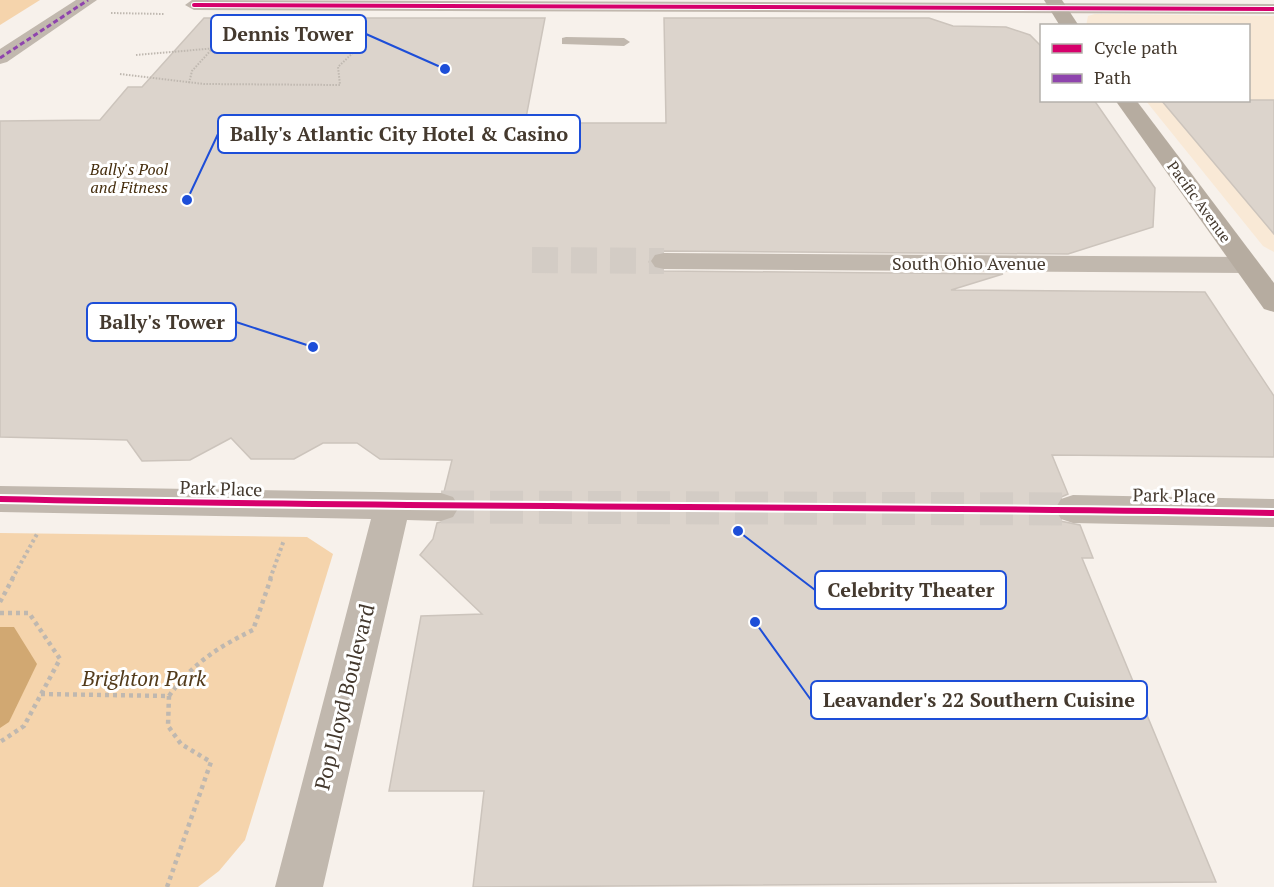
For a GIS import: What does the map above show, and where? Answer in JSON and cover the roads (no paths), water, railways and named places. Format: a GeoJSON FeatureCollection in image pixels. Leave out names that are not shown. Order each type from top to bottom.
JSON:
{"type":"FeatureCollection","features":[{"type":"Feature","properties":{"kind":"street"},"geometry":{"type":"LineString","coordinates":[[0,58],[88,0]]}},
{"type":"Feature","properties":{"kind":"street"},"geometry":{"type":"LineString","coordinates":[[194,5],[1055,4],[1274,9]]}},
{"type":"Feature","properties":{"kind":"street"},"geometry":{"type":"LineString","coordinates":[[1055,4],[1069,24]]}},
{"type":"Feature","properties":{"kind":"street","name":"Pacific Avenue"},"geometry":{"type":"LineString","coordinates":[[1126,102],[1274,303]]}},
{"type":"Feature","properties":{"kind":"street","name":"South Ohio Avenue"},"geometry":{"type":"LineString","coordinates":[[664,261],[1274,266]]}},
{"type":"Feature","properties":{"kind":"street","name":"Park Place"},"geometry":{"type":"LineString","coordinates":[[0,499],[441,507]]}},
{"type":"Feature","properties":{"kind":"street","name":"Pop Lloyd Boulevard"},"geometry":{"type":"LineString","coordinates":[[298,887],[392,507]]}},
{"type":"Feature","properties":{"kind":"street","name":"Park Place"},"geometry":{"type":"LineString","coordinates":[[1073,509],[1274,513]]}},
{"type":"Feature","properties":{"kind":"lane"},"geometry":{"type":"LineString","coordinates":[[567,42],[624,42]]}},
{"type":"Feature","properties":{"kind":"tunnel"},"geometry":{"type":"LineString","coordinates":[[532,260],[664,261]]}},
{"type":"Feature","properties":{"kind":"tunnel"},"geometry":{"type":"LineString","coordinates":[[441,507],[1073,509]]}},
{"type":"Feature","properties":{"kind":"place","name":"Dennis Tower"},"geometry":{"type":"Point","coordinates":[445,69]}},
{"type":"Feature","properties":{"kind":"place","name":"Bally's Atlantic City Hotel & Casino"},"geometry":{"type":"Point","coordinates":[187,200]}},
{"type":"Feature","properties":{"kind":"place","name":"Bally's Tower"},"geometry":{"type":"Point","coordinates":[313,347]}},
{"type":"Feature","properties":{"kind":"place","name":"Celebrity Theater"},"geometry":{"type":"Point","coordinates":[738,531]}},
{"type":"Feature","properties":{"kind":"place","name":"Leavander's 22 Southern Cuisine"},"geometry":{"type":"Point","coordinates":[755,622]}},
{"type":"Feature","properties":{"kind":"water label","name":"Bally's Pool and Fitness"},"geometry":{"type":"Point","coordinates":[129,178]}},
{"type":"Feature","properties":{"kind":"park label","name":"Brighton Park"},"geometry":{"type":"Point","coordinates":[144,679]}}]}
